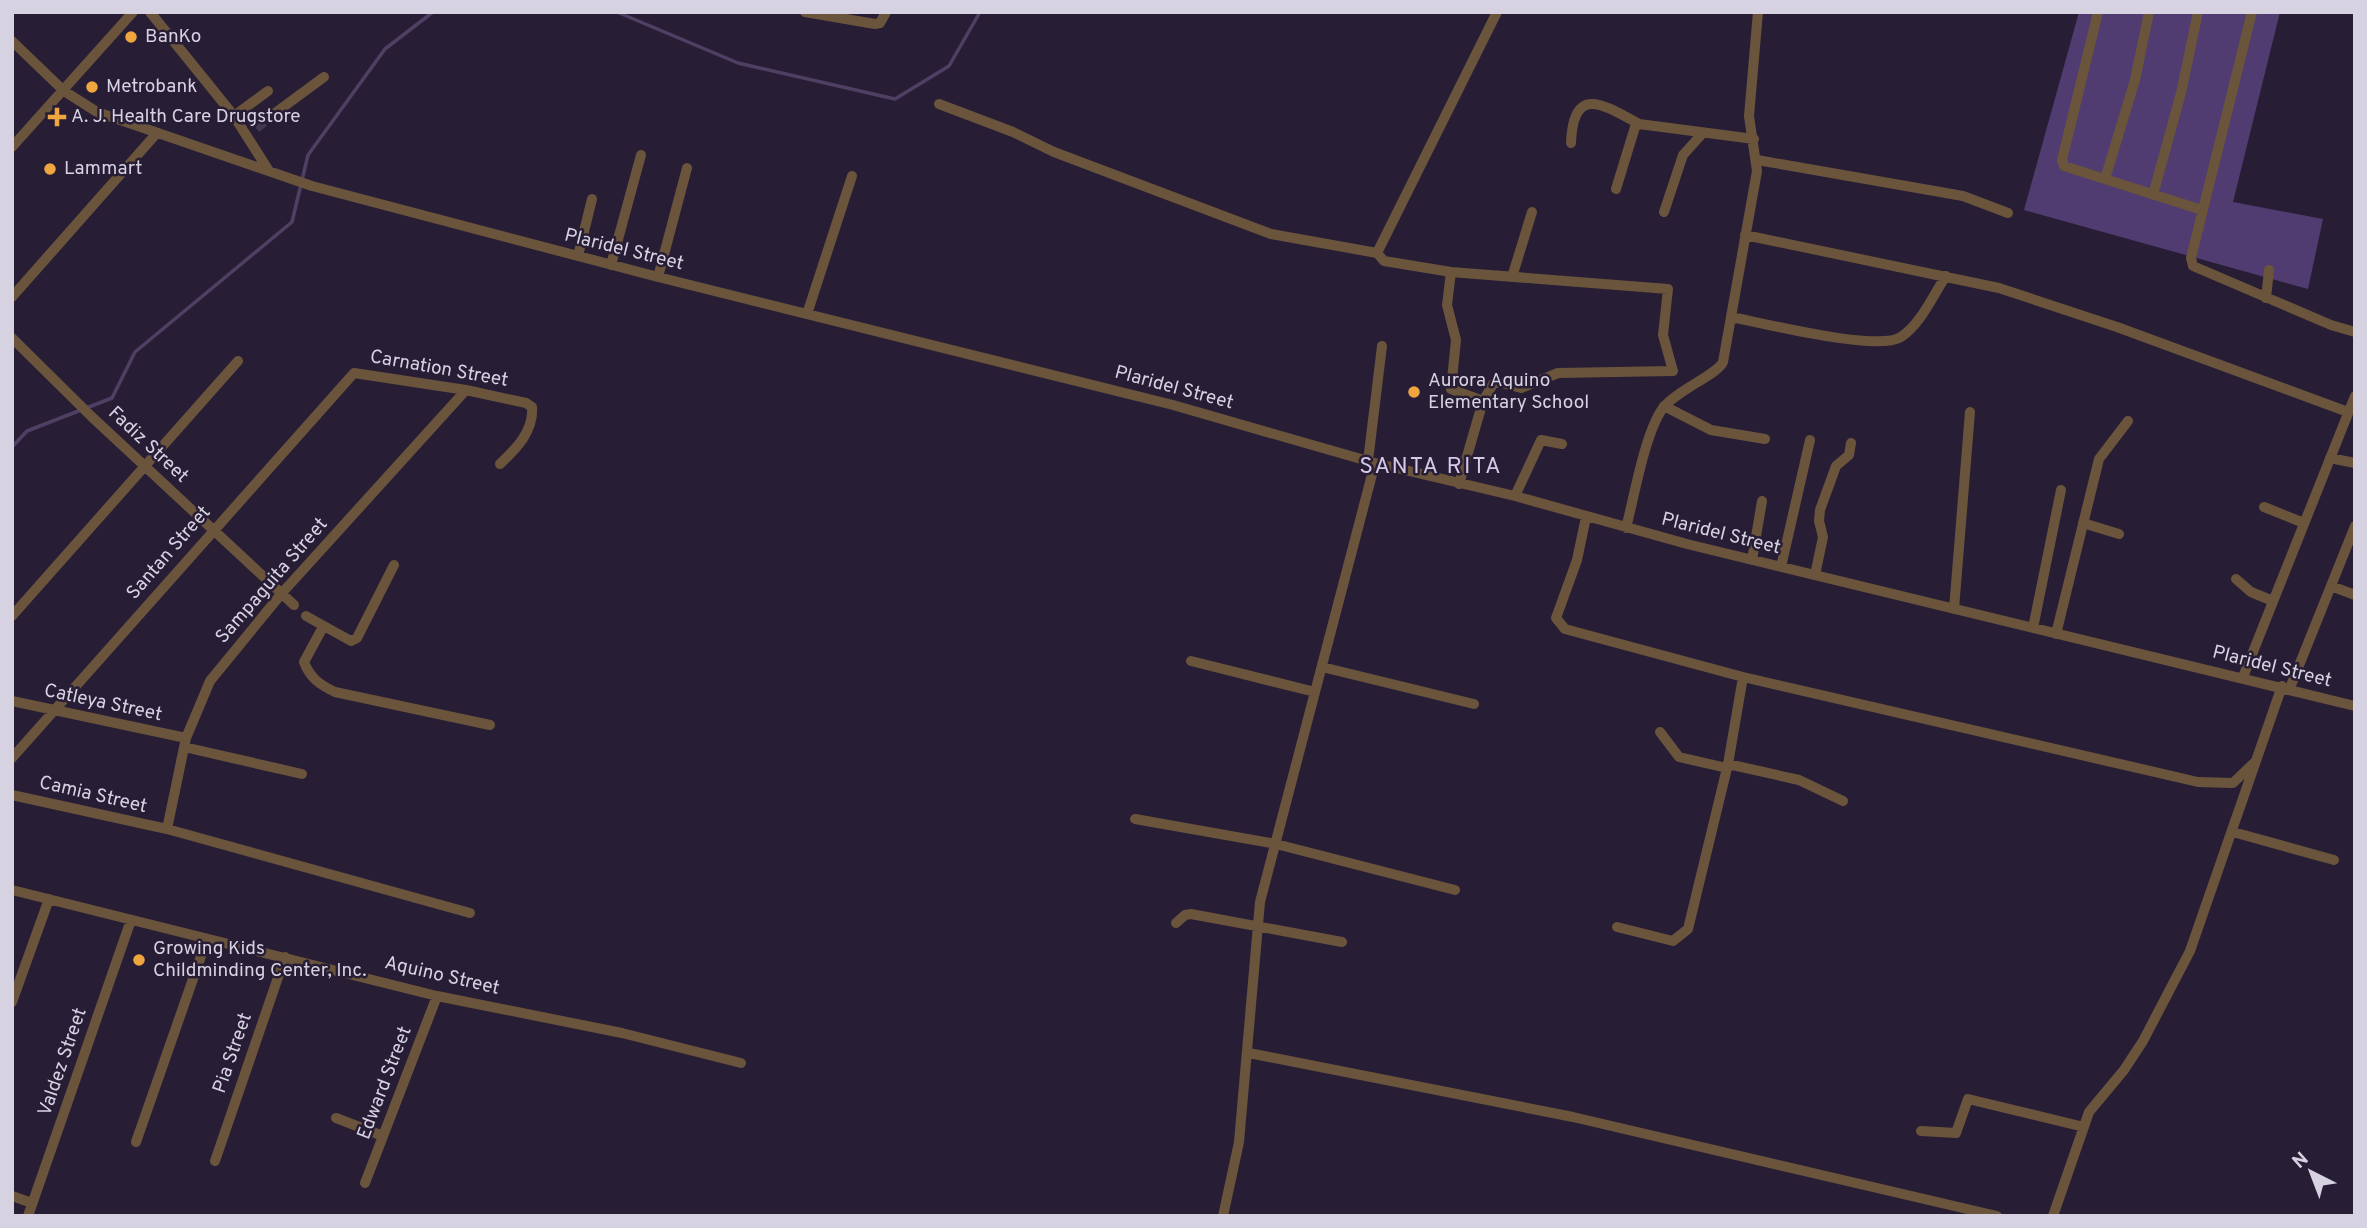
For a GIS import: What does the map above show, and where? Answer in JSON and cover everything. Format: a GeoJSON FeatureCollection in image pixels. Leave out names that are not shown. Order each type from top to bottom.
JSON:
{"type":"FeatureCollection","features":[{"type":"Feature","properties":{"kind":"street"},"geometry":{"type":"LineString","coordinates":[[12,147],[133,12]]}},
{"type":"Feature","properties":{"kind":"street"},"geometry":{"type":"LineString","coordinates":[[150,12],[234,116],[269,171]]}},
{"type":"Feature","properties":{"kind":"street"},"geometry":{"type":"LineString","coordinates":[[806,12],[875,24],[880,23],[886,12]]}},
{"type":"Feature","properties":{"kind":"street"},"geometry":{"type":"LineString","coordinates":[[1377,253],[1497,12]]}},
{"type":"Feature","properties":{"kind":"street"},"geometry":{"type":"LineString","coordinates":[[1626,528],[1654,427],[1664,406],[1686,387],[1722,366],[1758,160],[1749,116],[1758,12]]}},
{"type":"Feature","properties":{"kind":"street"},"geometry":{"type":"LineString","coordinates":[[2098,12],[2062,160],[2064,166],[2202,210]]}},
{"type":"Feature","properties":{"kind":"street"},"geometry":{"type":"LineString","coordinates":[[2105,179],[2135,80],[2150,12]]}},
{"type":"Feature","properties":{"kind":"street"},"geometry":{"type":"LineString","coordinates":[[2153,195],[2181,93],[2199,12]]}},
{"type":"Feature","properties":{"kind":"street"},"geometry":{"type":"LineString","coordinates":[[2252,12],[2190,258],[2193,267],[2331,326],[2355,332]]}},
{"type":"Feature","properties":{"kind":"street","name":"Plaridel Street"},"geometry":{"type":"LineString","coordinates":[[12,41],[64,91],[97,113],[312,186],[658,277],[1174,405],[1368,461],[1515,496],[1626,528],[2355,706]]}},
{"type":"Feature","properties":{"kind":"street"},"geometry":{"type":"LineString","coordinates":[[271,116],[324,76]]}},
{"type":"Feature","properties":{"kind":"street"},"geometry":{"type":"LineString","coordinates":[[234,116],[268,91]]}},
{"type":"Feature","properties":{"kind":"street"},"geometry":{"type":"LineString","coordinates":[[1571,143],[1572,121],[1579,107],[1600,102],[1639,124],[1701,135],[1754,139]]}},
{"type":"Feature","properties":{"kind":"street"},"geometry":{"type":"LineString","coordinates":[[939,104],[1013,132],[1054,152],[1271,234],[1377,253],[1384,261],[1451,272],[1668,289],[1663,335],[1673,371],[1686,387]]}},
{"type":"Feature","properties":{"kind":"street"},"geometry":{"type":"LineString","coordinates":[[1616,189],[1635,127],[1639,124]]}},
{"type":"Feature","properties":{"kind":"street"},"geometry":{"type":"LineString","coordinates":[[247,135],[256,128]]}},
{"type":"Feature","properties":{"kind":"street"},"geometry":{"type":"LineString","coordinates":[[12,297],[156,134]]}},
{"type":"Feature","properties":{"kind":"street"},"geometry":{"type":"LineString","coordinates":[[1664,212],[1683,155],[1701,135]]}},
{"type":"Feature","properties":{"kind":"street"},"geometry":{"type":"LineString","coordinates":[[611,265],[641,155]]}},
{"type":"Feature","properties":{"kind":"street"},"geometry":{"type":"LineString","coordinates":[[1758,160],[1963,196],[2008,214]]}},
{"type":"Feature","properties":{"kind":"street"},"geometry":{"type":"LineString","coordinates":[[658,277],[687,168]]}},
{"type":"Feature","properties":{"kind":"street"},"geometry":{"type":"LineString","coordinates":[[807,314],[852,176]]}},
{"type":"Feature","properties":{"kind":"street"},"geometry":{"type":"LineString","coordinates":[[578,256],[592,199]]}},
{"type":"Feature","properties":{"kind":"street"},"geometry":{"type":"LineString","coordinates":[[1512,277],[1532,212]]}},
{"type":"Feature","properties":{"kind":"street"},"geometry":{"type":"LineString","coordinates":[[1745,235],[1998,288],[2117,327],[2348,412]]}},
{"type":"Feature","properties":{"kind":"street"},"geometry":{"type":"LineString","coordinates":[[2266,298],[2269,270]]}},
{"type":"Feature","properties":{"kind":"street"},"geometry":{"type":"LineString","coordinates":[[1451,272],[1447,305],[1456,340],[1451,389],[1483,401]]}},
{"type":"Feature","properties":{"kind":"street"},"geometry":{"type":"LineString","coordinates":[[1731,317],[1798,331],[1874,342],[1888,341],[1901,337],[1909,330],[1946,276]]}},
{"type":"Feature","properties":{"kind":"street","name":"Fadiz Street"},"geometry":{"type":"LineString","coordinates":[[12,338],[92,417],[293,605]]}},
{"type":"Feature","properties":{"kind":"street"},"geometry":{"type":"LineString","coordinates":[[1223,1216],[1239,1142],[1249,1053],[1260,902],[1322,667],[1368,461],[1382,346]]}},
{"type":"Feature","properties":{"kind":"street"},"geometry":{"type":"LineString","coordinates":[[12,616],[238,361]]}},
{"type":"Feature","properties":{"kind":"street"},"geometry":{"type":"LineString","coordinates":[[1459,484],[1483,401],[1493,384],[1498,382],[1521,388],[1558,373],[1673,371]]}},
{"type":"Feature","properties":{"kind":"street","name":"Carnation Street"},"geometry":{"type":"LineString","coordinates":[[354,373],[466,390],[526,403],[532,407],[532,414],[523,442],[500,464]]}},
{"type":"Feature","properties":{"kind":"street","name":"Santan Street"},"geometry":{"type":"LineString","coordinates":[[12,758],[354,373]]}},
{"type":"Feature","properties":{"kind":"street","name":"Sampaguita Street"},"geometry":{"type":"LineString","coordinates":[[167,829],[185,743],[210,681],[282,593],[466,390]]}},
{"type":"Feature","properties":{"kind":"street"},"geometry":{"type":"LineString","coordinates":[[2243,677],[2355,396]]}},
{"type":"Feature","properties":{"kind":"street"},"geometry":{"type":"LineString","coordinates":[[1664,406],[1711,430],[1765,439]]}},
{"type":"Feature","properties":{"kind":"street"},"geometry":{"type":"LineString","coordinates":[[1954,609],[1970,412]]}},
{"type":"Feature","properties":{"kind":"street"},"geometry":{"type":"LineString","coordinates":[[2056,634],[2101,454],[2128,421]]}},
{"type":"Feature","properties":{"kind":"street"},"geometry":{"type":"LineString","coordinates":[[1515,496],[1541,440],[1562,444]]}},
{"type":"Feature","properties":{"kind":"street"},"geometry":{"type":"LineString","coordinates":[[1781,567],[1810,440]]}},
{"type":"Feature","properties":{"kind":"street"},"geometry":{"type":"LineString","coordinates":[[1815,575],[1823,537],[1819,521],[1820,510],[1836,466],[1849,456],[1851,443]]}},
{"type":"Feature","properties":{"kind":"street"},"geometry":{"type":"LineString","coordinates":[[2330,458],[2355,463]]}},
{"type":"Feature","properties":{"kind":"street"},"geometry":{"type":"LineString","coordinates":[[2033,628],[2061,490]]}},
{"type":"Feature","properties":{"kind":"street"},"geometry":{"type":"LineString","coordinates":[[1752,560],[1762,501]]}},
{"type":"Feature","properties":{"kind":"street"},"geometry":{"type":"LineString","coordinates":[[2264,507],[2304,523]]}},
{"type":"Feature","properties":{"kind":"street"},"geometry":{"type":"LineString","coordinates":[[1586,517],[1577,560],[1556,618],[1559,625],[1565,629],[1743,677],[2198,782],[2233,783],[2256,761]]}},
{"type":"Feature","properties":{"kind":"street"},"geometry":{"type":"LineString","coordinates":[[2083,523],[2119,534]]}},
{"type":"Feature","properties":{"kind":"street"},"geometry":{"type":"LineString","coordinates":[[2053,1216],[2084,1127],[2100,1096],[2124,1070],[2143,1041],[2190,951],[2256,761],[2355,526]]}},
{"type":"Feature","properties":{"kind":"street"},"geometry":{"type":"LineString","coordinates":[[306,616],[351,641],[357,638],[394,565]]}},
{"type":"Feature","properties":{"kind":"street"},"geometry":{"type":"LineString","coordinates":[[2236,579],[2251,592],[2273,601]]}},
{"type":"Feature","properties":{"kind":"street"},"geometry":{"type":"LineString","coordinates":[[2331,586],[2355,595]]}},
{"type":"Feature","properties":{"kind":"street"},"geometry":{"type":"LineString","coordinates":[[323,627],[304,662],[308,672],[321,686],[335,692],[490,725]]}},
{"type":"Feature","properties":{"kind":"street"},"geometry":{"type":"LineString","coordinates":[[1191,661],[1315,692]]}},
{"type":"Feature","properties":{"kind":"street"},"geometry":{"type":"LineString","coordinates":[[1322,667],[1474,704]]}},
{"type":"Feature","properties":{"kind":"street"},"geometry":{"type":"LineString","coordinates":[[1617,928],[1673,941],[1688,929],[1727,766],[1743,677]]}},
{"type":"Feature","properties":{"kind":"street","name":"Catleya Street"},"geometry":{"type":"LineString","coordinates":[[12,701],[302,774]]}},
{"type":"Feature","properties":{"kind":"street"},"geometry":{"type":"LineString","coordinates":[[1660,732],[1679,757],[1799,780],[1843,801]]}},
{"type":"Feature","properties":{"kind":"street"},"geometry":{"type":"LineString","coordinates":[[2233,783],[2239,814]]}},
{"type":"Feature","properties":{"kind":"street","name":"Camia Street"},"geometry":{"type":"LineString","coordinates":[[12,794],[167,829],[470,913]]}},
{"type":"Feature","properties":{"kind":"street"},"geometry":{"type":"LineString","coordinates":[[1135,819],[1276,845],[1455,890]]}},
{"type":"Feature","properties":{"kind":"street"},"geometry":{"type":"LineString","coordinates":[[2233,832],[2334,860]]}},
{"type":"Feature","properties":{"kind":"street","name":"Aquino Street"},"geometry":{"type":"LineString","coordinates":[[12,890],[437,996],[622,1033],[741,1063]]}},
{"type":"Feature","properties":{"kind":"street"},"geometry":{"type":"LineString","coordinates":[[12,1002],[49,899]]}},
{"type":"Feature","properties":{"kind":"street"},"geometry":{"type":"LineString","coordinates":[[1176,923],[1185,915],[1191,914],[1342,942]]}},
{"type":"Feature","properties":{"kind":"street","name":"Valdez Street"},"geometry":{"type":"LineString","coordinates":[[28,1216],[131,920]]}},
{"type":"Feature","properties":{"kind":"street"},"geometry":{"type":"LineString","coordinates":[[136,1142],[207,939]]}},
{"type":"Feature","properties":{"kind":"street","name":"Pia Street"},"geometry":{"type":"LineString","coordinates":[[215,1161],[285,957]]}},
{"type":"Feature","properties":{"kind":"street","name":"Edward Street"},"geometry":{"type":"LineString","coordinates":[[365,1183],[437,996]]}},
{"type":"Feature","properties":{"kind":"street"},"geometry":{"type":"LineString","coordinates":[[1249,1053],[1598,1123],[1997,1216]]}},
{"type":"Feature","properties":{"kind":"street"},"geometry":{"type":"LineString","coordinates":[[1922,1131],[1956,1133],[1968,1099],[2084,1127]]}},
{"type":"Feature","properties":{"kind":"street"},"geometry":{"type":"LineString","coordinates":[[336,1118],[383,1136]]}},
{"type":"Feature","properties":{"kind":"street"},"geometry":{"type":"LineString","coordinates":[[12,1196],[32,1203]]}},
{"type":"Feature","properties":{"kind":"shaded area"},"geometry":{"type":"Polygon","coordinates":[[[2079,12],[2280,12],[2233,202],[2323,219],[2308,289],[2024,210],[2079,12]]]}},
{"type":"Feature","properties":{"kind":"waterway"},"geometry":{"type":"LineString","coordinates":[[12,447],[27,431],[112,398],[135,352],[292,222],[308,155],[385,49],[433,12]]}},
{"type":"Feature","properties":{"kind":"waterway"},"geometry":{"type":"LineString","coordinates":[[617,12],[738,63],[895,99],[949,66],[980,12]]}},
{"type":"Feature","properties":{"kind":"tunnel"},"geometry":{"type":"LineString","coordinates":[[256,128],[271,116]]}},
{"type":"Feature","properties":{"kind":"place","name":"BanKo"},"geometry":{"type":"Point","coordinates":[131,37]}},
{"type":"Feature","properties":{"kind":"place","name":"Metrobank"},"geometry":{"type":"Point","coordinates":[92,87]}},
{"type":"Feature","properties":{"kind":"place","name":"A. J. Health Care Drugstore"},"geometry":{"type":"Point","coordinates":[57,117]}},
{"type":"Feature","properties":{"kind":"place","name":"Lammart"},"geometry":{"type":"Point","coordinates":[50,169]}},
{"type":"Feature","properties":{"kind":"place","name":"Aurora Aquino Elementary School"},"geometry":{"type":"Point","coordinates":[1414,392]}},
{"type":"Feature","properties":{"kind":"place","name":"Growing Kids Childminding Center, Inc."},"geometry":{"type":"Point","coordinates":[139,960]}},
{"type":"Feature","properties":{"kind":"district","name":"SANTA RITA"},"geometry":{"type":"Point","coordinates":[1431,467]}}]}
